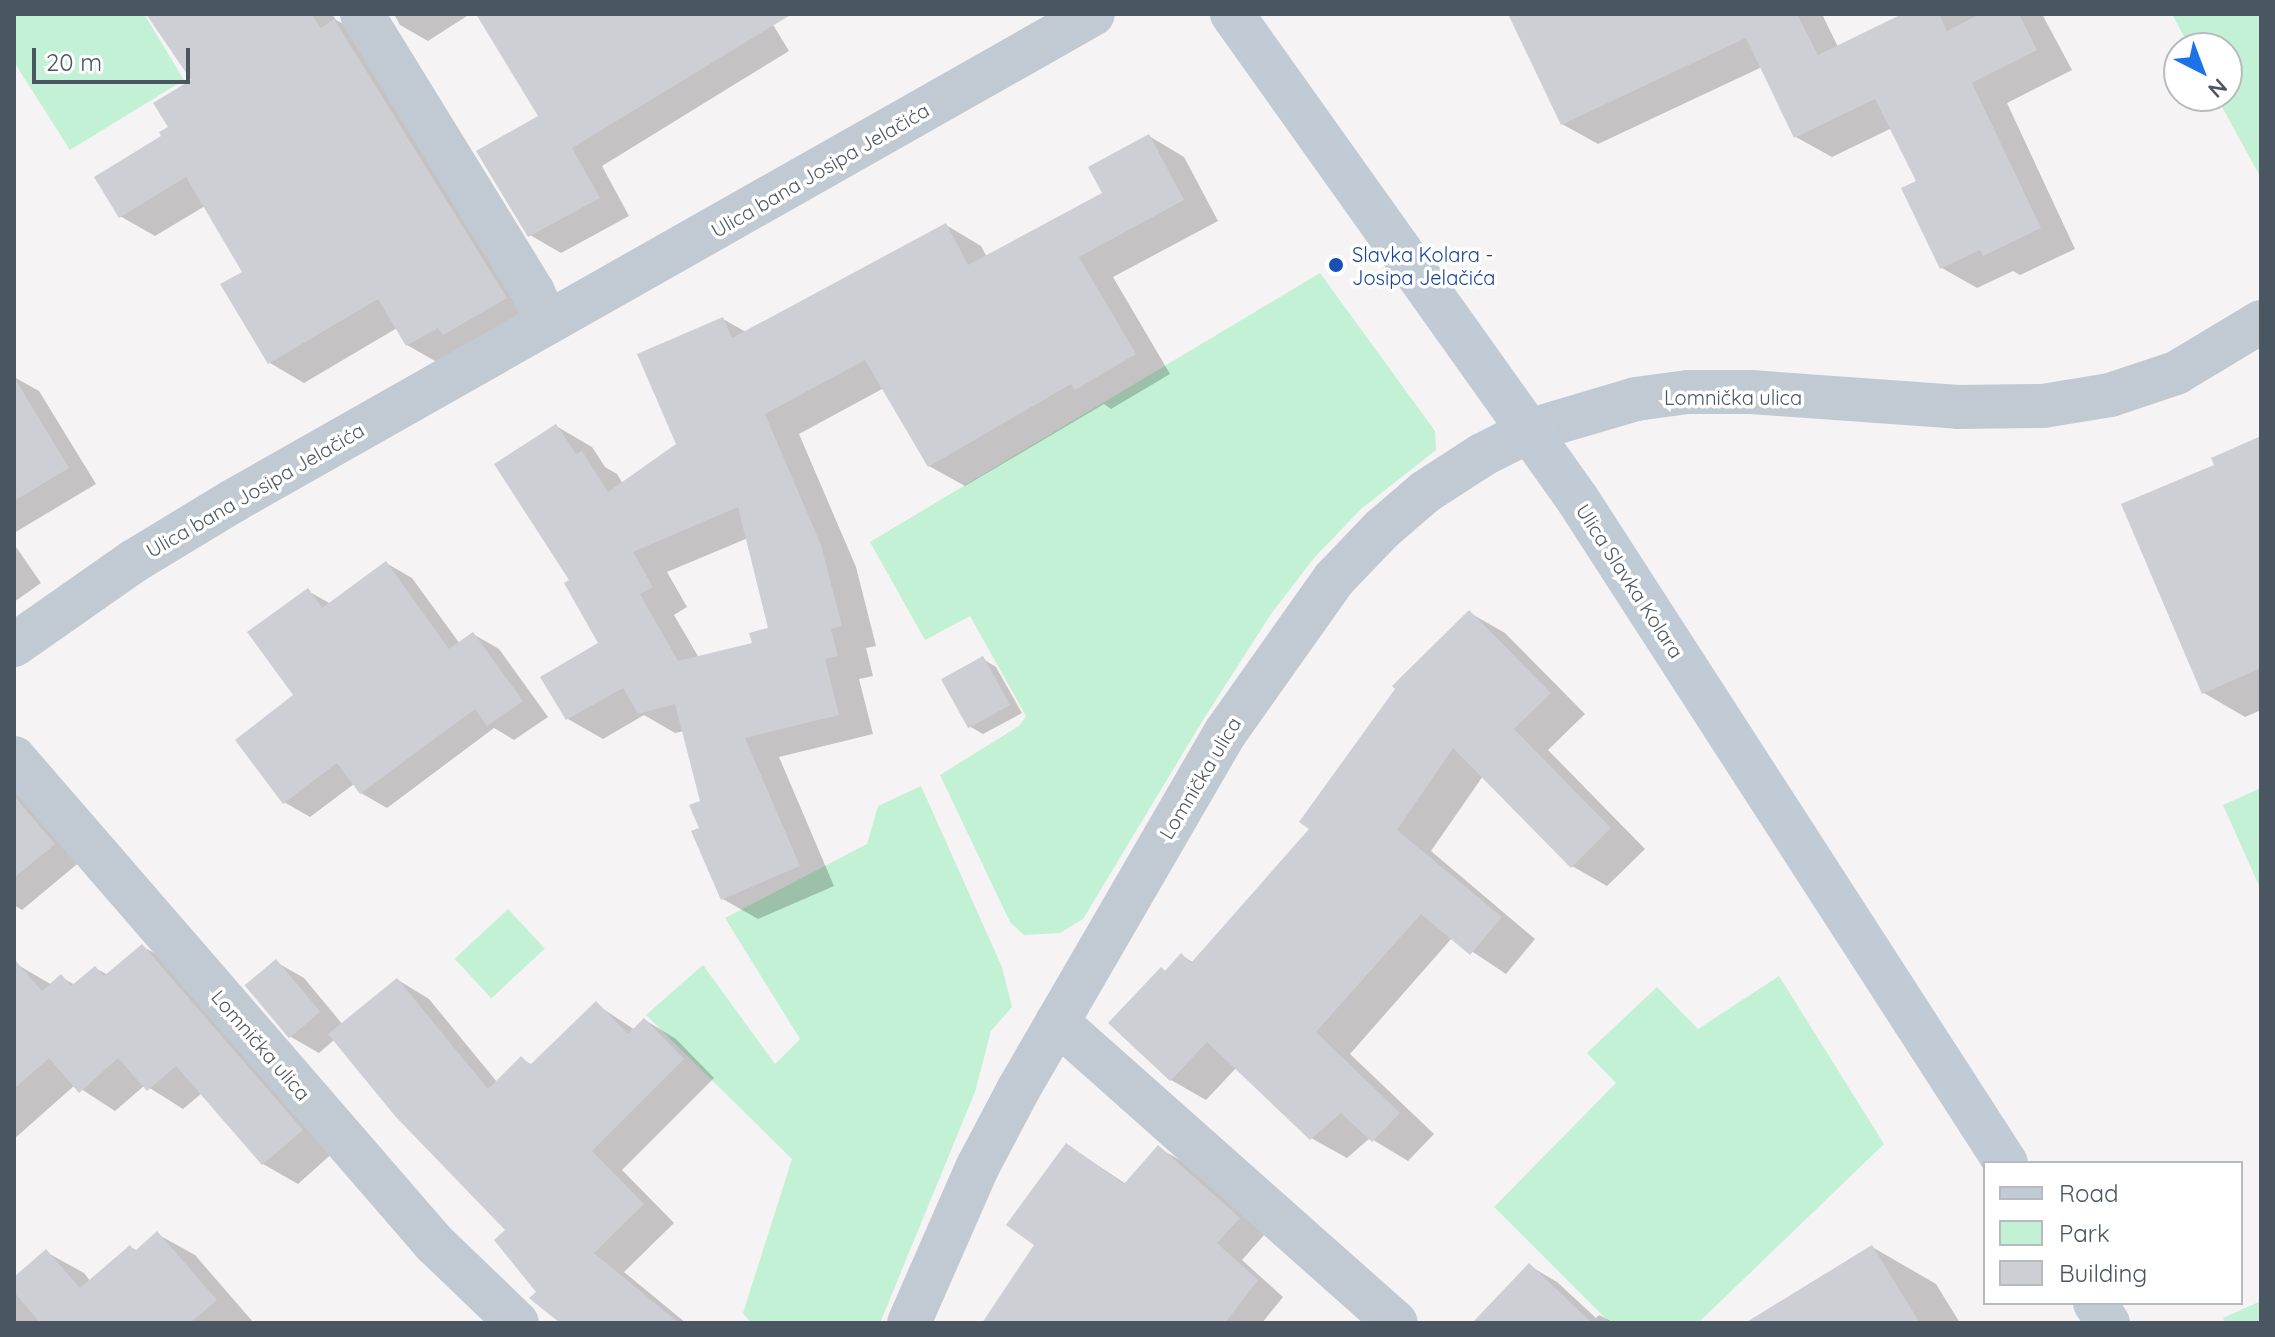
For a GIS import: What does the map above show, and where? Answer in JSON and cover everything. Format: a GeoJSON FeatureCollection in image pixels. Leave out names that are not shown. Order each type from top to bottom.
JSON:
{"type":"FeatureCollection","features":[{"type":"Feature","properties":{"kind":"main road","name":"Ulica Slavka Kolara"},"geometry":{"type":"LineString","coordinates":[[1232,14],[1531,430],[2005,1161]]}},
{"type":"Feature","properties":{"kind":"main road"},"geometry":{"type":"LineString","coordinates":[[2096,1305],[2108,1323]]}},
{"type":"Feature","properties":{"kind":"street"},"geometry":{"type":"LineString","coordinates":[[362,14],[533,292],[546,323]]}},
{"type":"Feature","properties":{"kind":"street","name":"Ulica bana Josipa Jelačića"},"geometry":{"type":"LineString","coordinates":[[14,645],[134,561],[233,501],[1093,14]]}},
{"type":"Feature","properties":{"kind":"street","name":"Lomnička ulica"},"geometry":{"type":"LineString","coordinates":[[909,1323],[978,1166],[1057,1022],[1225,733],[1334,579],[1382,529],[1425,492],[1482,455],[1531,430],[1636,399],[1688,392],[1751,392],[1958,407],[2043,406],[2110,395],[2176,373],[2261,322]]}},
{"type":"Feature","properties":{"kind":"street","name":"Lomnička ulica"},"geometry":{"type":"LineString","coordinates":[[14,758],[434,1243],[517,1323]]}},
{"type":"Feature","properties":{"kind":"street"},"geometry":{"type":"LineString","coordinates":[[1057,1022],[1396,1323]]}},
{"type":"Feature","properties":{"kind":"green space"},"geometry":{"type":"Polygon","coordinates":[[[14,14],[144,14],[184,80],[70,150],[14,62],[14,14]]]}},
{"type":"Feature","properties":{"kind":"green space"},"geometry":{"type":"Polygon","coordinates":[[[2172,14],[2261,14],[2261,178],[2225,112],[2243,112],[2243,32],[2182,32],[2172,14]]]}},
{"type":"Feature","properties":{"kind":"green space"},"geometry":{"type":"Polygon","coordinates":[[[1320,273],[1435,431],[1436,450],[1361,509],[1314,558],[1271,614],[1083,919],[1060,933],[1024,935],[1010,922],[940,775],[1019,726],[1026,716],[970,616],[925,640],[870,542],[1320,273]]]}},
{"type":"Feature","properties":{"kind":"green space"},"geometry":{"type":"Polygon","coordinates":[[[921,786],[1002,967],[1012,1007],[991,1031],[975,1092],[880,1323],[751,1323],[743,1313],[792,1159],[646,1015],[703,965],[775,1064],[800,1039],[725,918],[867,844],[878,806],[921,786]]]}},
{"type":"Feature","properties":{"kind":"green space"},"geometry":{"type":"Polygon","coordinates":[[[2261,788],[2261,890],[2223,805],[2261,788]]]}},
{"type":"Feature","properties":{"kind":"green space"},"geometry":{"type":"Polygon","coordinates":[[[508,909],[545,948],[491,998],[455,959],[508,909]]]}},
{"type":"Feature","properties":{"kind":"green space"},"geometry":{"type":"Polygon","coordinates":[[[1779,976],[1884,1144],[1698,1323],[1610,1323],[1494,1207],[1616,1083],[1587,1053],[1657,987],[1698,1029],[1779,976]]]}},
{"type":"Feature","properties":{"kind":"green space"},"geometry":{"type":"Polygon","coordinates":[[[2261,1301],[2261,1323],[2226,1323],[2223,1318],[2261,1301]]]}},
{"type":"Feature","properties":{"kind":"building"},"geometry":{"type":"Polygon","coordinates":[[[146,14],[311,14],[321,28],[334,19],[507,298],[443,335],[438,328],[406,346],[378,299],[268,364],[220,284],[242,272],[186,177],[119,218],[94,177],[161,136],[159,132],[168,127],[153,103],[191,80],[146,14]]]}},
{"type":"Feature","properties":{"kind":"building"},"geometry":{"type":"Polygon","coordinates":[[[476,14],[792,14],[572,148],[600,198],[528,237],[476,151],[538,116],[476,14]]]}},
{"type":"Feature","properties":{"kind":"building"},"geometry":{"type":"Polygon","coordinates":[[[1508,14],[1797,14],[1818,55],[1902,14],[1939,14],[1947,31],[1980,14],[2019,14],[2037,50],[1972,83],[2041,228],[1983,256],[1980,250],[1940,269],[1901,188],[1916,181],[1875,99],[1794,138],[1746,38],[1561,125],[1508,14]]]}},
{"type":"Feature","properties":{"kind":"building"},"geometry":{"type":"Polygon","coordinates":[[[1149,134],[1184,200],[1079,257],[1136,354],[1075,390],[1071,384],[928,467],[865,360],[765,414],[821,545],[842,626],[831,629],[838,656],[825,659],[839,715],[745,738],[800,866],[721,900],[691,831],[699,828],[689,805],[700,801],[675,704],[638,714],[623,688],[566,720],[540,677],[598,643],[564,583],[569,580],[494,464],[556,424],[576,454],[582,451],[608,492],[676,444],[637,354],[723,317],[732,338],[946,223],[968,265],[1102,193],[1088,167],[1149,134]],[[738,507],[633,552],[653,587],[640,594],[678,661],[752,643],[749,633],[768,628],[738,507]]]}},
{"type":"Feature","properties":{"kind":"building"},"geometry":{"type":"Polygon","coordinates":[[[14,377],[69,468],[14,501],[14,377]]]}},
{"type":"Feature","properties":{"kind":"building"},"geometry":{"type":"Polygon","coordinates":[[[2261,436],[2261,668],[2202,694],[2121,504],[2214,465],[2211,458],[2261,436]]]}},
{"type":"Feature","properties":{"kind":"building"},"geometry":{"type":"Polygon","coordinates":[[[386,561],[449,649],[473,632],[523,701],[487,726],[475,709],[360,794],[337,763],[283,804],[235,740],[293,695],[247,632],[308,588],[322,608],[386,561]]]}},
{"type":"Feature","properties":{"kind":"building"},"geometry":{"type":"Polygon","coordinates":[[[1469,610],[1551,693],[1514,729],[1611,828],[1571,868],[1453,748],[1397,830],[1502,917],[1470,955],[1421,914],[1316,1032],[1400,1113],[1372,1142],[1341,1113],[1310,1140],[1207,1042],[1170,1081],[1108,1023],[1161,967],[1165,971],[1181,953],[1191,963],[1309,829],[1299,822],[1395,689],[1392,686],[1469,610]]]}},
{"type":"Feature","properties":{"kind":"building"},"geometry":{"type":"Polygon","coordinates":[[[983,656],[1010,705],[968,728],[941,679],[983,656]]]}},
{"type":"Feature","properties":{"kind":"building"},"geometry":{"type":"Polygon","coordinates":[[[14,796],[55,844],[14,878],[14,796]]]}},
{"type":"Feature","properties":{"kind":"building"},"geometry":{"type":"Polygon","coordinates":[[[142,944],[303,1130],[262,1165],[176,1066],[147,1091],[118,1058],[79,1093],[49,1058],[14,1089],[14,959],[42,991],[61,974],[71,986],[95,966],[104,976],[142,944]]]}},
{"type":"Feature","properties":{"kind":"building"},"geometry":{"type":"Polygon","coordinates":[[[276,959],[320,1012],[289,1038],[245,985],[276,959]]]}},
{"type":"Feature","properties":{"kind":"building"},"geometry":{"type":"Polygon","coordinates":[[[397,978],[488,1089],[521,1056],[530,1065],[596,1001],[628,1034],[644,1018],[684,1059],[592,1151],[644,1204],[594,1253],[679,1323],[560,1323],[529,1298],[536,1292],[494,1240],[505,1230],[395,1116],[328,1034],[397,978]]]}},
{"type":"Feature","properties":{"kind":"building"},"geometry":{"type":"Polygon","coordinates":[[[1066,1143],[1124,1184],[1158,1145],[1240,1218],[1217,1243],[1258,1280],[1225,1323],[982,1323],[1034,1245],[1006,1225],[1066,1143]]]}},
{"type":"Feature","properties":{"kind":"building"},"geometry":{"type":"Polygon","coordinates":[[[157,1231],[217,1300],[190,1323],[40,1323],[14,1292],[14,1277],[46,1249],[80,1288],[130,1245],[135,1251],[157,1231]]]}},
{"type":"Feature","properties":{"kind":"building"},"geometry":{"type":"Polygon","coordinates":[[[1872,1245],[1920,1323],[1745,1323],[1872,1245]]]}},
{"type":"Feature","properties":{"kind":"building"},"geometry":{"type":"Polygon","coordinates":[[[1529,1263],[1592,1323],[1472,1323],[1529,1263]]]}},
{"type":"Feature","properties":{"kind":"place","name":"Slavka Kolara - Josipa Jelačića"},"geometry":{"type":"Point","coordinates":[1336,265]}}]}
